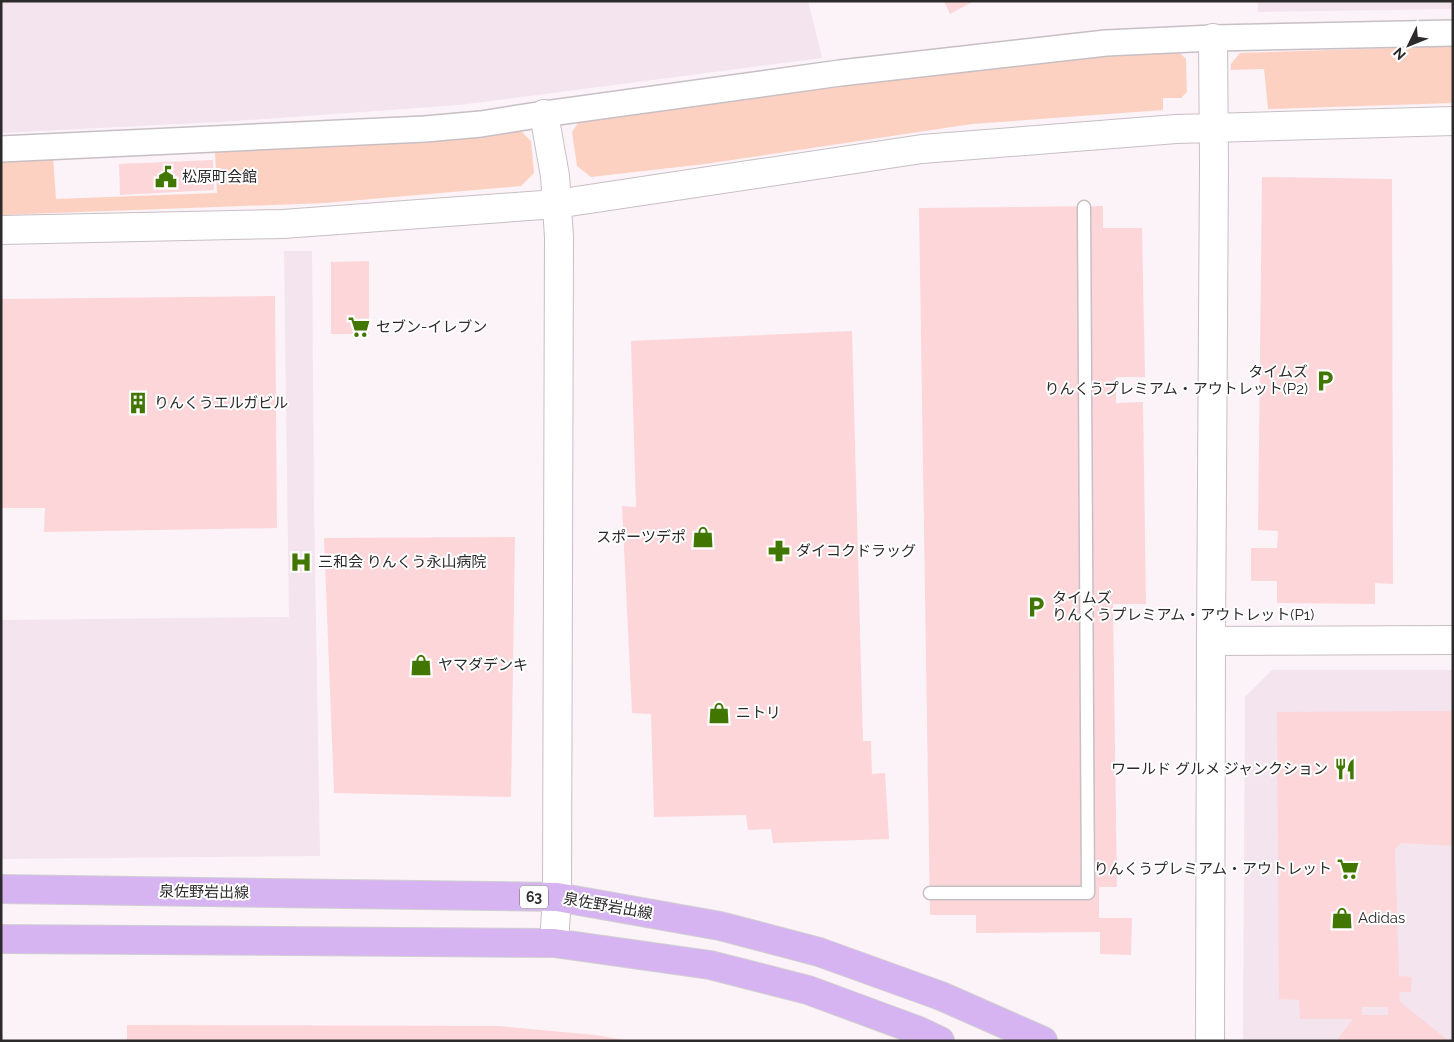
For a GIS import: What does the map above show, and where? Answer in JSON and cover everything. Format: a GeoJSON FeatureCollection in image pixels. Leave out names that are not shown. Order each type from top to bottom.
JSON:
{"type":"FeatureCollection","features":[{"type":"Feature","properties":{"kind":"main road","name":"泉佐野岩出線"},"geometry":{"type":"LineString","coordinates":[[1,889],[557,897],[720,926],[820,952],[942,996],[1043,1041]]}},
{"type":"Feature","properties":{"kind":"main road"},"geometry":{"type":"LineString","coordinates":[[1,939],[554,943],[710,965],[808,990],[919,1031],[940,1041]]}},
{"type":"Feature","properties":{"kind":"street"},"geometry":{"type":"LineString","coordinates":[[1,149],[425,129],[481,124],[840,73],[1106,43],[1213,38],[1453,33]]}},
{"type":"Feature","properties":{"kind":"street"},"geometry":{"type":"LineString","coordinates":[[1210,1041],[1213,38]]}},
{"type":"Feature","properties":{"kind":"street"},"geometry":{"type":"LineString","coordinates":[[544,114],[555,176],[559,237],[557,897],[554,943]]}},
{"type":"Feature","properties":{"kind":"street"},"geometry":{"type":"LineString","coordinates":[[1,230],[283,224],[556,204],[922,149],[1176,129],[1453,121]]}},
{"type":"Feature","properties":{"kind":"street"},"geometry":{"type":"LineString","coordinates":[[1211,640],[1453,640]]}},
{"type":"Feature","properties":{"kind":"lane"},"geometry":{"type":"LineString","coordinates":[[930,894],[1088,893],[1084,207]]}},
{"type":"Feature","properties":{"kind":"shaded area"},"geometry":{"type":"Polygon","coordinates":[[[1,1],[808,1],[822,58],[459,105],[236,121],[1,133],[1,1]]]}},
{"type":"Feature","properties":{"kind":"shaded area"},"geometry":{"type":"Polygon","coordinates":[[[1258,1],[1453,1],[1453,9],[1258,12],[1258,1]]]}},
{"type":"Feature","properties":{"kind":"shaded area"},"geometry":{"type":"Polygon","coordinates":[[[1453,46],[1453,103],[1268,109],[1264,69],[1231,70],[1231,64],[1240,53],[1453,46]]]}},
{"type":"Feature","properties":{"kind":"shaded area"},"geometry":{"type":"Polygon","coordinates":[[[1178,51],[1186,59],[1187,92],[1181,98],[1163,98],[1163,110],[972,124],[705,164],[591,177],[577,166],[572,132],[580,120],[953,71],[1103,56],[1178,51]]]}},
{"type":"Feature","properties":{"kind":"shaded area"},"geometry":{"type":"Polygon","coordinates":[[[520,130],[531,141],[534,173],[521,186],[325,203],[1,215],[1,160],[53,157],[56,199],[217,193],[215,151],[520,130]]]}},
{"type":"Feature","properties":{"kind":"shaded area","name":"三和会 りんくう永山病院"},"geometry":{"type":"Polygon","coordinates":[[[284,251],[312,251],[320,856],[1,859],[1,620],[289,617],[284,251]]]}},
{"type":"Feature","properties":{"kind":"shaded area","name":"りんくうプレミアム・アウトレット"},"geometry":{"type":"Polygon","coordinates":[[[1272,670],[1453,670],[1453,1041],[1243,1041],[1245,697],[1272,670]]]}},
{"type":"Feature","properties":{"kind":"building"},"geometry":{"type":"Polygon","coordinates":[[[944,1],[974,1],[950,14],[944,1]]]}},
{"type":"Feature","properties":{"kind":"building","name":"松原町会館"},"geometry":{"type":"Polygon","coordinates":[[[213,160],[214,190],[120,195],[119,164],[213,160]]]}},
{"type":"Feature","properties":{"kind":"building","name":"タイムズ りんくうプレミアム・アウトレット(P2)"},"geometry":{"type":"Polygon","coordinates":[[[1262,177],[1392,179],[1393,584],[1375,583],[1375,604],[1277,603],[1277,581],[1251,581],[1251,548],[1277,548],[1278,531],[1258,530],[1262,177]]]}},
{"type":"Feature","properties":{"kind":"building","name":"タイムズ りんくうプレミアム・アウトレット(P1)"},"geometry":{"type":"Polygon","coordinates":[[[1103,206],[1103,228],[1142,228],[1145,377],[1116,377],[1116,403],[1143,402],[1146,604],[1113,604],[1117,887],[1099,887],[1099,918],[1132,918],[1131,955],[1100,954],[1100,932],[976,933],[976,915],[930,915],[919,208],[1103,206]]]}},
{"type":"Feature","properties":{"kind":"building"},"geometry":{"type":"Polygon","coordinates":[[[369,261],[369,334],[331,334],[331,262],[369,261]]]}},
{"type":"Feature","properties":{"kind":"building","name":"りんくうエルガビル"},"geometry":{"type":"Polygon","coordinates":[[[275,296],[277,528],[44,532],[45,508],[1,508],[1,299],[275,296]]]}},
{"type":"Feature","properties":{"kind":"building"},"geometry":{"type":"Polygon","coordinates":[[[852,331],[863,741],[871,741],[872,774],[885,773],[889,839],[773,843],[771,829],[748,830],[746,815],[654,817],[651,714],[632,713],[622,506],[636,507],[631,341],[852,331]]]}},
{"type":"Feature","properties":{"kind":"building","name":"ヤマダデンキ"},"geometry":{"type":"Polygon","coordinates":[[[515,537],[511,797],[334,793],[324,538],[515,537]]]}},
{"type":"Feature","properties":{"kind":"building"},"geometry":{"type":"Polygon","coordinates":[[[1453,711],[1453,846],[1401,843],[1395,850],[1399,976],[1412,977],[1411,992],[1400,992],[1399,1001],[1449,1041],[1336,1041],[1353,1019],[1300,1019],[1299,1000],[1279,999],[1277,712],[1453,711]],[[1362,1007],[1362,1015],[1388,1015],[1388,1007],[1362,1007]]]}},
{"type":"Feature","properties":{"kind":"building"},"geometry":{"type":"Polygon","coordinates":[[[127,1025],[498,1026],[596,1035],[624,1040],[127,1041],[127,1025]]]}},
{"type":"Feature","properties":{"kind":"place","name":"松原町会館"},"geometry":{"type":"Point","coordinates":[166,177]}},
{"type":"Feature","properties":{"kind":"place","name":"セブン-イレブン"},"geometry":{"type":"Point","coordinates":[359,327]}},
{"type":"Feature","properties":{"kind":"place","name":"タイムズ りんくうプレミアム・アウトレット(P2)"},"geometry":{"type":"Point","coordinates":[1325,381]}},
{"type":"Feature","properties":{"kind":"place","name":"りんくうエルガビル"},"geometry":{"type":"Point","coordinates":[138,403]}},
{"type":"Feature","properties":{"kind":"place","name":"スポーツデポ"},"geometry":{"type":"Point","coordinates":[703,537]}},
{"type":"Feature","properties":{"kind":"place","name":"ダイコクドラッグ"},"geometry":{"type":"Point","coordinates":[779,551]}},
{"type":"Feature","properties":{"kind":"place","name":"三和会 りんくう永山病院"},"geometry":{"type":"Point","coordinates":[301,562]}},
{"type":"Feature","properties":{"kind":"place","name":"タイムズ りんくうプレミアム・アウトレット(P1)"},"geometry":{"type":"Point","coordinates":[1036,607]}},
{"type":"Feature","properties":{"kind":"place","name":"ヤマダデンキ"},"geometry":{"type":"Point","coordinates":[421,665]}},
{"type":"Feature","properties":{"kind":"place","name":"ニトリ"},"geometry":{"type":"Point","coordinates":[719,713]}},
{"type":"Feature","properties":{"kind":"place","name":"ワールド グルメ ジャンクション"},"geometry":{"type":"Point","coordinates":[1345,769]}},
{"type":"Feature","properties":{"kind":"place","name":"りんくうプレミアム・アウトレット"},"geometry":{"type":"Point","coordinates":[1348,869]}},
{"type":"Feature","properties":{"kind":"place","name":"Adidas"},"geometry":{"type":"Point","coordinates":[1342,918]}}]}
